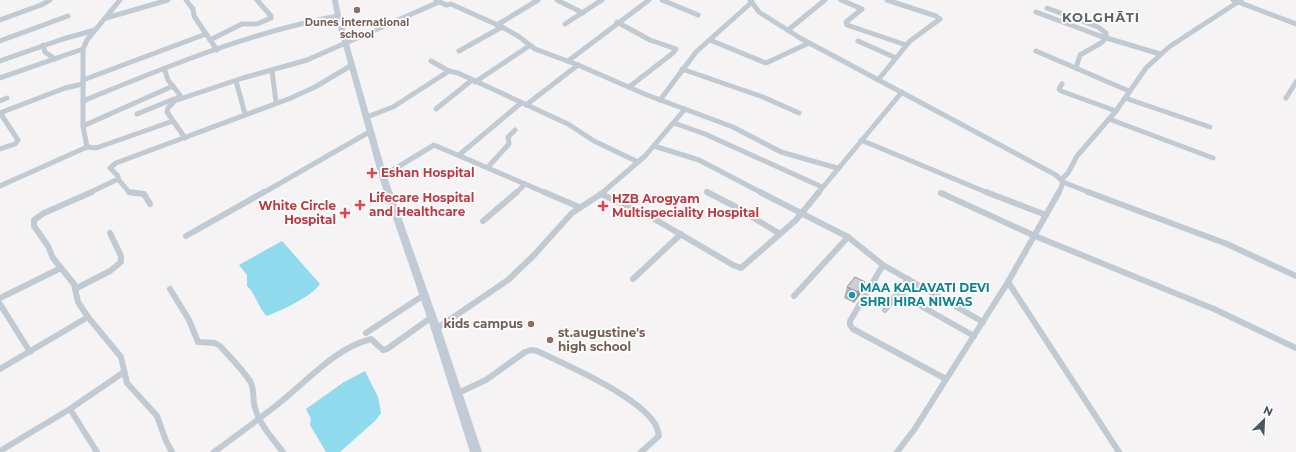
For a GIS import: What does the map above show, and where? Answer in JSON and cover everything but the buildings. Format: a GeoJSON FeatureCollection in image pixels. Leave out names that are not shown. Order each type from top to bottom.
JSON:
{"type":"FeatureCollection","features":[{"type":"Feature","properties":{"kind":"main road"},"geometry":{"type":"LineString","coordinates":[[335,0],[338,16],[383,176],[432,317],[476,452]]}},
{"type":"Feature","properties":{"kind":"street"},"geometry":{"type":"LineString","coordinates":[[0,20],[41,6],[50,0]]}},
{"type":"Feature","properties":{"kind":"street"},"geometry":{"type":"LineString","coordinates":[[87,147],[83,126],[83,49],[87,40],[120,0]]}},
{"type":"Feature","properties":{"kind":"street"},"geometry":{"type":"LineString","coordinates":[[105,18],[168,0]]}},
{"type":"Feature","properties":{"kind":"street"},"geometry":{"type":"LineString","coordinates":[[186,0],[193,8],[194,16],[217,50]]}},
{"type":"Feature","properties":{"kind":"street"},"geometry":{"type":"LineString","coordinates":[[210,40],[242,24],[257,24],[272,18],[272,16],[256,0]]}},
{"type":"Feature","properties":{"kind":"street"},"geometry":{"type":"LineString","coordinates":[[136,114],[178,99],[301,62],[346,44],[438,1],[446,5],[457,0]]}},
{"type":"Feature","properties":{"kind":"street"},"geometry":{"type":"LineString","coordinates":[[459,51],[500,26],[538,0]]}},
{"type":"Feature","properties":{"kind":"street"},"geometry":{"type":"LineString","coordinates":[[557,0],[583,13]]}},
{"type":"Feature","properties":{"kind":"street"},"geometry":{"type":"LineString","coordinates":[[565,24],[602,0]]}},
{"type":"Feature","properties":{"kind":"street"},"geometry":{"type":"LineString","coordinates":[[568,61],[587,48],[617,22],[649,0]]}},
{"type":"Feature","properties":{"kind":"street"},"geometry":{"type":"LineString","coordinates":[[662,0],[698,15]]}},
{"type":"Feature","properties":{"kind":"street"},"geometry":{"type":"LineString","coordinates":[[788,30],[824,0]]}},
{"type":"Feature","properties":{"kind":"street"},"geometry":{"type":"LineString","coordinates":[[841,0],[862,9],[846,22],[847,25],[906,45]]}},
{"type":"Feature","properties":{"kind":"street"},"geometry":{"type":"LineString","coordinates":[[878,80],[906,45],[922,30],[940,19],[939,17],[895,1],[887,0]]}},
{"type":"Feature","properties":{"kind":"street"},"geometry":{"type":"LineString","coordinates":[[660,100],[675,82],[688,60],[750,1],[760,12],[809,43],[1036,163],[1062,180],[1227,244],[1296,276]]}},
{"type":"Feature","properties":{"kind":"street"},"geometry":{"type":"LineString","coordinates":[[897,452],[914,430],[1008,282],[1062,187],[1062,180],[1078,156],[1116,111],[1146,68],[1169,47],[1237,1],[1296,24]]}},
{"type":"Feature","properties":{"kind":"street"},"geometry":{"type":"LineString","coordinates":[[451,4],[500,26],[519,37],[529,46],[660,100],[746,133],[781,152],[837,168]]}},
{"type":"Feature","properties":{"kind":"street"},"geometry":{"type":"LineString","coordinates":[[1046,8],[1102,29],[1106,33],[1106,38]]}},
{"type":"Feature","properties":{"kind":"street"},"geometry":{"type":"LineString","coordinates":[[1036,12],[1106,38],[1160,54]]}},
{"type":"Feature","properties":{"kind":"street"},"geometry":{"type":"LineString","coordinates":[[0,41],[68,16]]}},
{"type":"Feature","properties":{"kind":"street"},"geometry":{"type":"LineString","coordinates":[[83,101],[164,68],[282,27],[338,16]]}},
{"type":"Feature","properties":{"kind":"street"},"geometry":{"type":"LineString","coordinates":[[1075,26],[1081,20]]}},
{"type":"Feature","properties":{"kind":"street"},"geometry":{"type":"LineString","coordinates":[[617,22],[650,40],[676,49],[673,53],[629,87]]}},
{"type":"Feature","properties":{"kind":"street"},"geometry":{"type":"LineString","coordinates":[[0,61],[43,45],[95,30]]}},
{"type":"Feature","properties":{"kind":"street"},"geometry":{"type":"LineString","coordinates":[[0,149],[15,144],[18,138],[0,113],[206,34]]}},
{"type":"Feature","properties":{"kind":"street"},"geometry":{"type":"LineString","coordinates":[[1076,68],[1080,55],[1101,43],[1106,38]]}},
{"type":"Feature","properties":{"kind":"street"},"geometry":{"type":"LineString","coordinates":[[710,40],[766,62],[809,43]]}},
{"type":"Feature","properties":{"kind":"street"},"geometry":{"type":"LineString","coordinates":[[858,41],[896,58]]}},
{"type":"Feature","properties":{"kind":"street"},"geometry":{"type":"LineString","coordinates":[[43,45],[45,52],[54,59]]}},
{"type":"Feature","properties":{"kind":"street"},"geometry":{"type":"LineString","coordinates":[[436,109],[474,81],[529,46]]}},
{"type":"Feature","properties":{"kind":"street"},"geometry":{"type":"LineString","coordinates":[[0,78],[83,49]]}},
{"type":"Feature","properties":{"kind":"street"},"geometry":{"type":"LineString","coordinates":[[1036,51],[1129,92]]}},
{"type":"Feature","properties":{"kind":"street"},"geometry":{"type":"LineString","coordinates":[[431,61],[449,71],[458,73],[568,124],[594,141],[638,162]]}},
{"type":"Feature","properties":{"kind":"street"},"geometry":{"type":"LineString","coordinates":[[150,204],[144,194],[129,192],[118,179],[118,176],[110,166],[276,102],[290,98],[315,87],[352,65]]}},
{"type":"Feature","properties":{"kind":"street"},"geometry":{"type":"LineString","coordinates":[[459,155],[524,104],[578,65]]}},
{"type":"Feature","properties":{"kind":"street"},"geometry":{"type":"LineString","coordinates":[[164,68],[168,80],[180,95],[178,99],[168,108],[167,112],[185,138]]}},
{"type":"Feature","properties":{"kind":"street"},"geometry":{"type":"LineString","coordinates":[[682,69],[763,97],[799,113]]}},
{"type":"Feature","properties":{"kind":"street"},"geometry":{"type":"LineString","coordinates":[[272,71],[276,102]]}},
{"type":"Feature","properties":{"kind":"street"},"geometry":{"type":"LineString","coordinates":[[367,117],[392,107],[449,71]]}},
{"type":"Feature","properties":{"kind":"street"},"geometry":{"type":"LineString","coordinates":[[236,81],[245,114]]}},
{"type":"Feature","properties":{"kind":"street"},"geometry":{"type":"LineString","coordinates":[[1286,98],[1296,82]]}},
{"type":"Feature","properties":{"kind":"street"},"geometry":{"type":"LineString","coordinates":[[1062,84],[1059,89],[1061,91],[1116,111]]}},
{"type":"Feature","properties":{"kind":"street"},"geometry":{"type":"LineString","coordinates":[[83,126],[173,86]]}},
{"type":"Feature","properties":{"kind":"street"},"geometry":{"type":"LineString","coordinates":[[600,194],[652,217],[733,265],[741,268],[780,234],[801,213],[902,92]]}},
{"type":"Feature","properties":{"kind":"street"},"geometry":{"type":"LineString","coordinates":[[0,101],[7,98]]}},
{"type":"Feature","properties":{"kind":"street"},"geometry":{"type":"LineString","coordinates":[[1125,98],[1210,127]]}},
{"type":"Feature","properties":{"kind":"street"},"geometry":{"type":"LineString","coordinates":[[436,329],[508,280],[534,255],[564,220],[600,194],[638,162],[654,146],[685,109]]}},
{"type":"Feature","properties":{"kind":"street"},"geometry":{"type":"LineString","coordinates":[[1109,119],[1213,158]]}},
{"type":"Feature","properties":{"kind":"street"},"geometry":{"type":"LineString","coordinates":[[0,186],[87,147],[96,148],[173,121]]}},
{"type":"Feature","properties":{"kind":"street"},"geometry":{"type":"LineString","coordinates":[[674,123],[705,134],[822,187]]}},
{"type":"Feature","properties":{"kind":"street"},"geometry":{"type":"LineString","coordinates":[[488,167],[509,144],[508,137],[515,130]]}},
{"type":"Feature","properties":{"kind":"street"},"geometry":{"type":"LineString","coordinates":[[186,236],[371,131]]}},
{"type":"Feature","properties":{"kind":"street"},"geometry":{"type":"LineString","coordinates":[[861,140],[1046,215]]}},
{"type":"Feature","properties":{"kind":"street"},"geometry":{"type":"LineString","coordinates":[[383,176],[434,145],[488,167],[579,208]]}},
{"type":"Feature","properties":{"kind":"street"},"geometry":{"type":"LineString","coordinates":[[654,146],[699,160],[848,237],[883,265],[983,322]]}},
{"type":"Feature","properties":{"kind":"street"},"geometry":{"type":"LineString","coordinates":[[118,179],[76,200],[44,213],[34,220],[34,226],[61,268],[74,284],[78,302],[88,317],[121,356],[127,383],[157,416],[166,441],[172,452]]}},
{"type":"Feature","properties":{"kind":"street"},"geometry":{"type":"LineString","coordinates":[[483,221],[509,200],[525,184]]}},
{"type":"Feature","properties":{"kind":"street"},"geometry":{"type":"LineString","coordinates":[[707,192],[736,207],[780,234]]}},
{"type":"Feature","properties":{"kind":"street"},"geometry":{"type":"LineString","coordinates":[[941,194],[1035,236],[1170,290],[1296,348]]}},
{"type":"Feature","properties":{"kind":"street"},"geometry":{"type":"LineString","coordinates":[[76,289],[110,271],[121,262],[121,256],[110,233]]}},
{"type":"Feature","properties":{"kind":"street"},"geometry":{"type":"LineString","coordinates":[[633,279],[681,234]]}},
{"type":"Feature","properties":{"kind":"street"},"geometry":{"type":"LineString","coordinates":[[794,296],[848,237]]}},
{"type":"Feature","properties":{"kind":"street"},"geometry":{"type":"LineString","coordinates":[[883,265],[850,321],[850,325],[853,330],[946,379]]}},
{"type":"Feature","properties":{"kind":"street"},"geometry":{"type":"LineString","coordinates":[[0,298],[61,268]]}},
{"type":"Feature","properties":{"kind":"street"},"geometry":{"type":"LineString","coordinates":[[885,310],[908,279]]}},
{"type":"Feature","properties":{"kind":"street"},"geometry":{"type":"LineString","coordinates":[[1008,282],[1119,452]]}},
{"type":"Feature","properties":{"kind":"street"},"geometry":{"type":"LineString","coordinates":[[170,289],[189,321],[194,338],[198,342],[215,343],[220,346],[250,382],[254,393],[254,408],[282,452]]}},
{"type":"Feature","properties":{"kind":"street"},"geometry":{"type":"LineString","coordinates":[[898,292],[974,336]]}},
{"type":"Feature","properties":{"kind":"street"},"geometry":{"type":"LineString","coordinates":[[366,333],[424,295]]}},
{"type":"Feature","properties":{"kind":"street"},"geometry":{"type":"LineString","coordinates":[[0,304],[30,352]]}},
{"type":"Feature","properties":{"kind":"street"},"geometry":{"type":"LineString","coordinates":[[0,369],[88,317]]}},
{"type":"Feature","properties":{"kind":"street"},"geometry":{"type":"LineString","coordinates":[[214,452],[260,419],[328,362],[358,342],[371,339],[383,350],[387,349],[432,317]]}},
{"type":"Feature","properties":{"kind":"street"},"geometry":{"type":"LineString","coordinates":[[456,394],[486,380],[525,352],[531,350],[537,351],[600,382],[640,408],[659,428],[659,436],[641,452]]}},
{"type":"Feature","properties":{"kind":"street"},"geometry":{"type":"LineString","coordinates":[[0,451],[70,409],[124,372]]}},
{"type":"Feature","properties":{"kind":"street"},"geometry":{"type":"LineString","coordinates":[[70,409],[98,452]]}},
{"type":"Feature","properties":{"kind":"water"},"geometry":{"type":"Polygon","coordinates":[[[282,241],[320,284],[310,294],[288,307],[267,316],[247,286],[247,275],[239,265],[282,241]]]}},
{"type":"Feature","properties":{"kind":"water"},"geometry":{"type":"Polygon","coordinates":[[[365,371],[378,397],[381,413],[376,420],[340,452],[326,452],[310,425],[311,419],[306,409],[344,382],[365,371]]]}},
{"type":"Feature","properties":{"kind":"place","name":"Dunes international school"},"geometry":{"type":"Point","coordinates":[357,10]}},
{"type":"Feature","properties":{"kind":"place","name":"Eshan Hospital"},"geometry":{"type":"Point","coordinates":[372,173]}},
{"type":"Feature","properties":{"kind":"place","name":"Lifecare Hospital and Healthcare"},"geometry":{"type":"Point","coordinates":[360,205]}},
{"type":"Feature","properties":{"kind":"place","name":"HZB Arogyam Multispeciality Hospital"},"geometry":{"type":"Point","coordinates":[603,206]}},
{"type":"Feature","properties":{"kind":"place","name":"White Circle Hospital"},"geometry":{"type":"Point","coordinates":[345,213]}},
{"type":"Feature","properties":{"kind":"place","name":"MAA KALAVATI DEVI SHRI HIRA NIWAS"},"geometry":{"type":"Point","coordinates":[852,295]}},
{"type":"Feature","properties":{"kind":"place","name":"kids campus"},"geometry":{"type":"Point","coordinates":[531,324]}},
{"type":"Feature","properties":{"kind":"place","name":"st.augustine's high school"},"geometry":{"type":"Point","coordinates":[550,340]}},
{"type":"Feature","properties":{"kind":"district","name":"KOLGHĀTI"},"geometry":{"type":"Point","coordinates":[1101,17]}}]}
